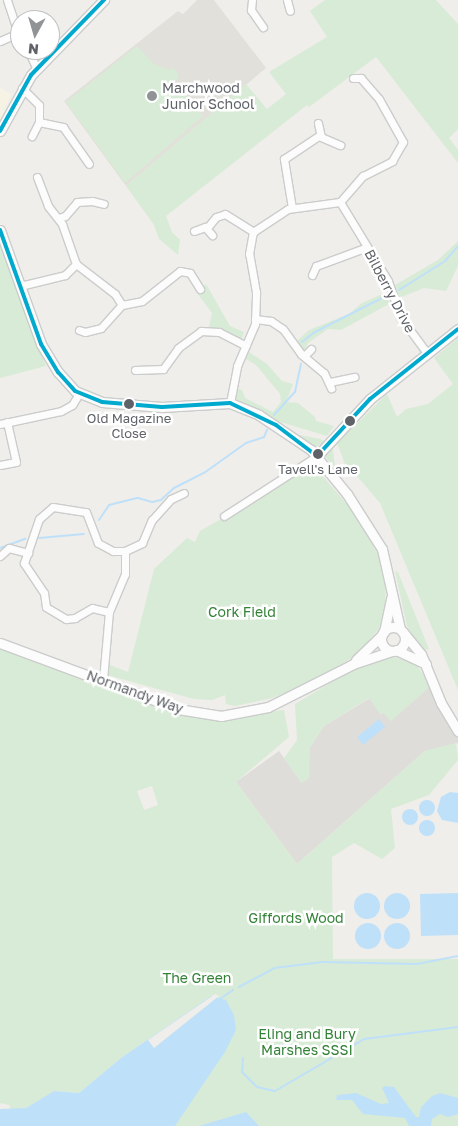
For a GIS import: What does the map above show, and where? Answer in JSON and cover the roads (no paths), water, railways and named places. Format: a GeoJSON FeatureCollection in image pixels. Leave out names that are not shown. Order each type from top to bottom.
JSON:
{"type":"FeatureCollection","features":[{"type":"Feature","properties":{"kind":"street"},"geometry":{"type":"LineString","coordinates":[[0,131],[22,88],[37,69],[104,0]]}},
{"type":"Feature","properties":{"kind":"street"},"geometry":{"type":"LineString","coordinates":[[252,0],[251,10],[263,27]]}},
{"type":"Feature","properties":{"kind":"street"},"geometry":{"type":"LineString","coordinates":[[287,0],[290,11]]}},
{"type":"Feature","properties":{"kind":"street"},"geometry":{"type":"LineString","coordinates":[[33,60],[37,69]]}},
{"type":"Feature","properties":{"kind":"street"},"geometry":{"type":"LineString","coordinates":[[353,78],[361,78],[379,99],[403,139]]}},
{"type":"Feature","properties":{"kind":"street"},"geometry":{"type":"LineString","coordinates":[[22,88],[39,105],[39,122],[32,136]]}},
{"type":"Feature","properties":{"kind":"street"},"geometry":{"type":"LineString","coordinates":[[39,122],[63,127],[89,164]]}},
{"type":"Feature","properties":{"kind":"street"},"geometry":{"type":"LineString","coordinates":[[318,123],[320,135]]}},
{"type":"Feature","properties":{"kind":"street"},"geometry":{"type":"LineString","coordinates":[[320,135],[340,145]]}},
{"type":"Feature","properties":{"kind":"street"},"geometry":{"type":"LineString","coordinates":[[283,161],[286,156],[320,135]]}},
{"type":"Feature","properties":{"kind":"street"},"geometry":{"type":"LineString","coordinates":[[403,139],[412,138]]}},
{"type":"Feature","properties":{"kind":"street"},"geometry":{"type":"LineString","coordinates":[[230,403],[235,372],[255,319],[256,292],[249,254],[254,232],[292,208],[340,202],[363,176],[392,161],[403,139]]}},
{"type":"Feature","properties":{"kind":"street"},"geometry":{"type":"LineString","coordinates":[[277,155],[283,161],[292,208]]}},
{"type":"Feature","properties":{"kind":"street"},"geometry":{"type":"LineString","coordinates":[[37,177],[48,206],[58,218],[76,264],[115,294],[122,305]]}},
{"type":"Feature","properties":{"kind":"street"},"geometry":{"type":"LineString","coordinates":[[58,218],[65,216],[77,202],[92,201],[104,204]]}},
{"type":"Feature","properties":{"kind":"street","name":"Bilberry Drive"},"geometry":{"type":"LineString","coordinates":[[340,202],[388,281],[401,318],[427,353]]}},
{"type":"Feature","properties":{"kind":"street"},"geometry":{"type":"LineString","coordinates":[[194,231],[207,228],[222,214],[254,232]]}},
{"type":"Feature","properties":{"kind":"street"},"geometry":{"type":"LineString","coordinates":[[207,228],[212,235]]}},
{"type":"Feature","properties":{"kind":"street"},"geometry":{"type":"LineString","coordinates":[[0,230],[41,344],[64,380],[79,394],[102,402],[162,408],[230,403],[276,425],[317,456],[376,536],[388,564],[391,598],[404,643],[394,650]]}},
{"type":"Feature","properties":{"kind":"street"},"geometry":{"type":"LineString","coordinates":[[312,275],[316,266],[366,246]]}},
{"type":"Feature","properties":{"kind":"street"},"geometry":{"type":"LineString","coordinates":[[20,286],[60,276],[76,264]]}},
{"type":"Feature","properties":{"kind":"street"},"geometry":{"type":"LineString","coordinates":[[80,330],[85,332],[102,328],[122,305],[142,300],[180,271],[190,273],[200,289]]}},
{"type":"Feature","properties":{"kind":"street"},"geometry":{"type":"LineString","coordinates":[[255,319],[280,326],[331,385],[354,377]]}},
{"type":"Feature","properties":{"kind":"street"},"geometry":{"type":"LineString","coordinates":[[224,516],[317,456],[370,399],[458,329]]}},
{"type":"Feature","properties":{"kind":"street"},"geometry":{"type":"LineString","coordinates":[[135,370],[163,369],[178,348],[201,331],[219,332],[246,346]]}},
{"type":"Feature","properties":{"kind":"street"},"geometry":{"type":"LineString","coordinates":[[304,356],[311,349]]}},
{"type":"Feature","properties":{"kind":"street"},"geometry":{"type":"LineString","coordinates":[[0,465],[16,462],[4,423],[61,412],[72,405],[79,394]]}},
{"type":"Feature","properties":{"kind":"street"},"geometry":{"type":"LineString","coordinates":[[110,612],[92,608],[74,618],[66,619],[46,607],[44,594],[24,568],[39,519],[58,507],[86,512],[98,543],[113,551],[125,551],[142,543],[152,520],[171,499],[184,493]]}},
{"type":"Feature","properties":{"kind":"street"},"geometry":{"type":"LineString","coordinates":[[0,556],[9,548],[28,552]]}},
{"type":"Feature","properties":{"kind":"street"},"geometry":{"type":"LineString","coordinates":[[103,680],[110,612],[125,574],[125,551]]}},
{"type":"Feature","properties":{"kind":"street"},"geometry":{"type":"LineString","coordinates":[[391,598],[383,633],[383,645],[426,664]]}},
{"type":"Feature","properties":{"kind":"street"},"geometry":{"type":"LineString","coordinates":[[383,633],[392,627],[401,631],[426,664],[441,703],[458,731]]}},
{"type":"Feature","properties":{"kind":"street","name":"Normandy Way"},"geometry":{"type":"LineString","coordinates":[[352,664],[383,633]]}},
{"type":"Feature","properties":{"kind":"street","name":"Normandy Way"},"geometry":{"type":"LineString","coordinates":[[0,643],[178,709],[221,716],[242,714],[274,705],[352,664],[394,650]]}},
{"type":"Feature","properties":{"kind":"water"},"geometry":{"type":"Polygon","coordinates":[[[379,719],[385,727],[363,745],[357,737],[379,719]]]}},
{"type":"Feature","properties":{"kind":"water"},"geometry":{"type":"Polygon","coordinates":[[[450,792],[458,793],[458,823],[442,820],[437,811],[441,797],[450,792]]]}},
{"type":"Feature","properties":{"kind":"water"},"geometry":{"type":"Polygon","coordinates":[[[424,800],[430,800],[435,805],[433,814],[424,816],[419,811],[419,805],[424,800]]]}},
{"type":"Feature","properties":{"kind":"water"},"geometry":{"type":"Polygon","coordinates":[[[407,809],[413,809],[418,814],[416,823],[407,825],[402,820],[402,814],[407,809]]]}},
{"type":"Feature","properties":{"kind":"water"},"geometry":{"type":"Polygon","coordinates":[[[424,820],[430,820],[435,825],[433,834],[424,836],[419,831],[419,825],[424,820]]]}},
{"type":"Feature","properties":{"kind":"water"},"geometry":{"type":"Polygon","coordinates":[[[367,893],[376,897],[380,906],[376,915],[367,919],[358,915],[354,906],[358,897],[367,893]]]}},
{"type":"Feature","properties":{"kind":"water"},"geometry":{"type":"Polygon","coordinates":[[[397,893],[406,897],[410,906],[406,915],[397,919],[388,915],[384,906],[388,897],[397,893]]]}},
{"type":"Feature","properties":{"kind":"water"},"geometry":{"type":"Polygon","coordinates":[[[458,893],[458,935],[421,936],[420,894],[458,893]]]}},
{"type":"Feature","properties":{"kind":"water"},"geometry":{"type":"Polygon","coordinates":[[[368,923],[377,927],[381,936],[377,945],[368,949],[359,945],[355,936],[359,927],[368,923]]]}},
{"type":"Feature","properties":{"kind":"water"},"geometry":{"type":"Polygon","coordinates":[[[397,923],[406,927],[410,936],[406,945],[397,949],[388,945],[384,936],[388,927],[397,923]]]}},
{"type":"Feature","properties":{"kind":"water"},"geometry":{"type":"Polygon","coordinates":[[[211,996],[226,1000],[234,1015],[236,1030],[225,1052],[175,1126],[0,1126],[0,1109],[26,1108],[54,1091],[79,1093],[121,1058],[211,996]]]}},
{"type":"Feature","properties":{"kind":"water"},"geometry":{"type":"Polygon","coordinates":[[[385,1086],[394,1087],[416,1117],[419,1117],[421,1107],[432,1096],[440,1093],[458,1098],[458,1114],[448,1117],[440,1114],[432,1119],[431,1126],[409,1126],[405,1118],[363,1114],[352,1100],[336,1100],[337,1095],[356,1093],[381,1104],[389,1103],[382,1088],[385,1086]]]}},
{"type":"Feature","properties":{"kind":"water"},"geometry":{"type":"Polygon","coordinates":[[[246,1112],[259,1126],[199,1126],[246,1112]]]}},
{"type":"Feature","properties":{"kind":"waterway"},"geometry":{"type":"LineString","coordinates":[[399,290],[445,261],[458,246]]}},
{"type":"Feature","properties":{"kind":"waterway"},"geometry":{"type":"LineString","coordinates":[[302,342],[313,333],[384,297]]}},
{"type":"Feature","properties":{"kind":"waterway"},"geometry":{"type":"LineString","coordinates":[[274,415],[295,392],[301,364]]}},
{"type":"Feature","properties":{"kind":"waterway"},"geometry":{"type":"LineString","coordinates":[[99,520],[109,505],[138,498],[152,502],[161,500],[174,488],[204,473],[246,443],[264,437],[267,430]]}},
{"type":"Feature","properties":{"kind":"waterway"},"geometry":{"type":"LineString","coordinates":[[39,538],[84,534]]}},
{"type":"Feature","properties":{"kind":"waterway"},"geometry":{"type":"LineString","coordinates":[[0,548],[25,539]]}},
{"type":"Feature","properties":{"kind":"waterway"},"geometry":{"type":"LineString","coordinates":[[239,987],[274,968],[323,962],[417,964],[458,956]]}},
{"type":"Feature","properties":{"kind":"waterway"},"geometry":{"type":"LineString","coordinates":[[220,999],[233,990]]}},
{"type":"Feature","properties":{"kind":"waterway"},"geometry":{"type":"LineString","coordinates":[[243,1058],[242,1072],[257,1087],[275,1091],[364,1039],[458,1027]]}},
{"type":"Feature","properties":{"kind":"place","name":"Marchwood Junior School"},"geometry":{"type":"Point","coordinates":[152,96]}},
{"type":"Feature","properties":{"kind":"place","name":"Old Magazine Close"},"geometry":{"type":"Point","coordinates":[129,404]}},
{"type":"Feature","properties":{"kind":"place","name":"Tavell's Lane"},"geometry":{"type":"Point","coordinates":[318,454]}},
{"type":"Feature","properties":{"kind":"park label","name":"Cork Field"},"geometry":{"type":"Point","coordinates":[242,612]}},
{"type":"Feature","properties":{"kind":"park label","name":"Giffords Wood"},"geometry":{"type":"Point","coordinates":[296,918]}},
{"type":"Feature","properties":{"kind":"park label","name":"The Green"},"geometry":{"type":"Point","coordinates":[197,978]}},
{"type":"Feature","properties":{"kind":"park label","name":"Eling and Bury Marshes SSSI"},"geometry":{"type":"Point","coordinates":[307,1042]}}]}
